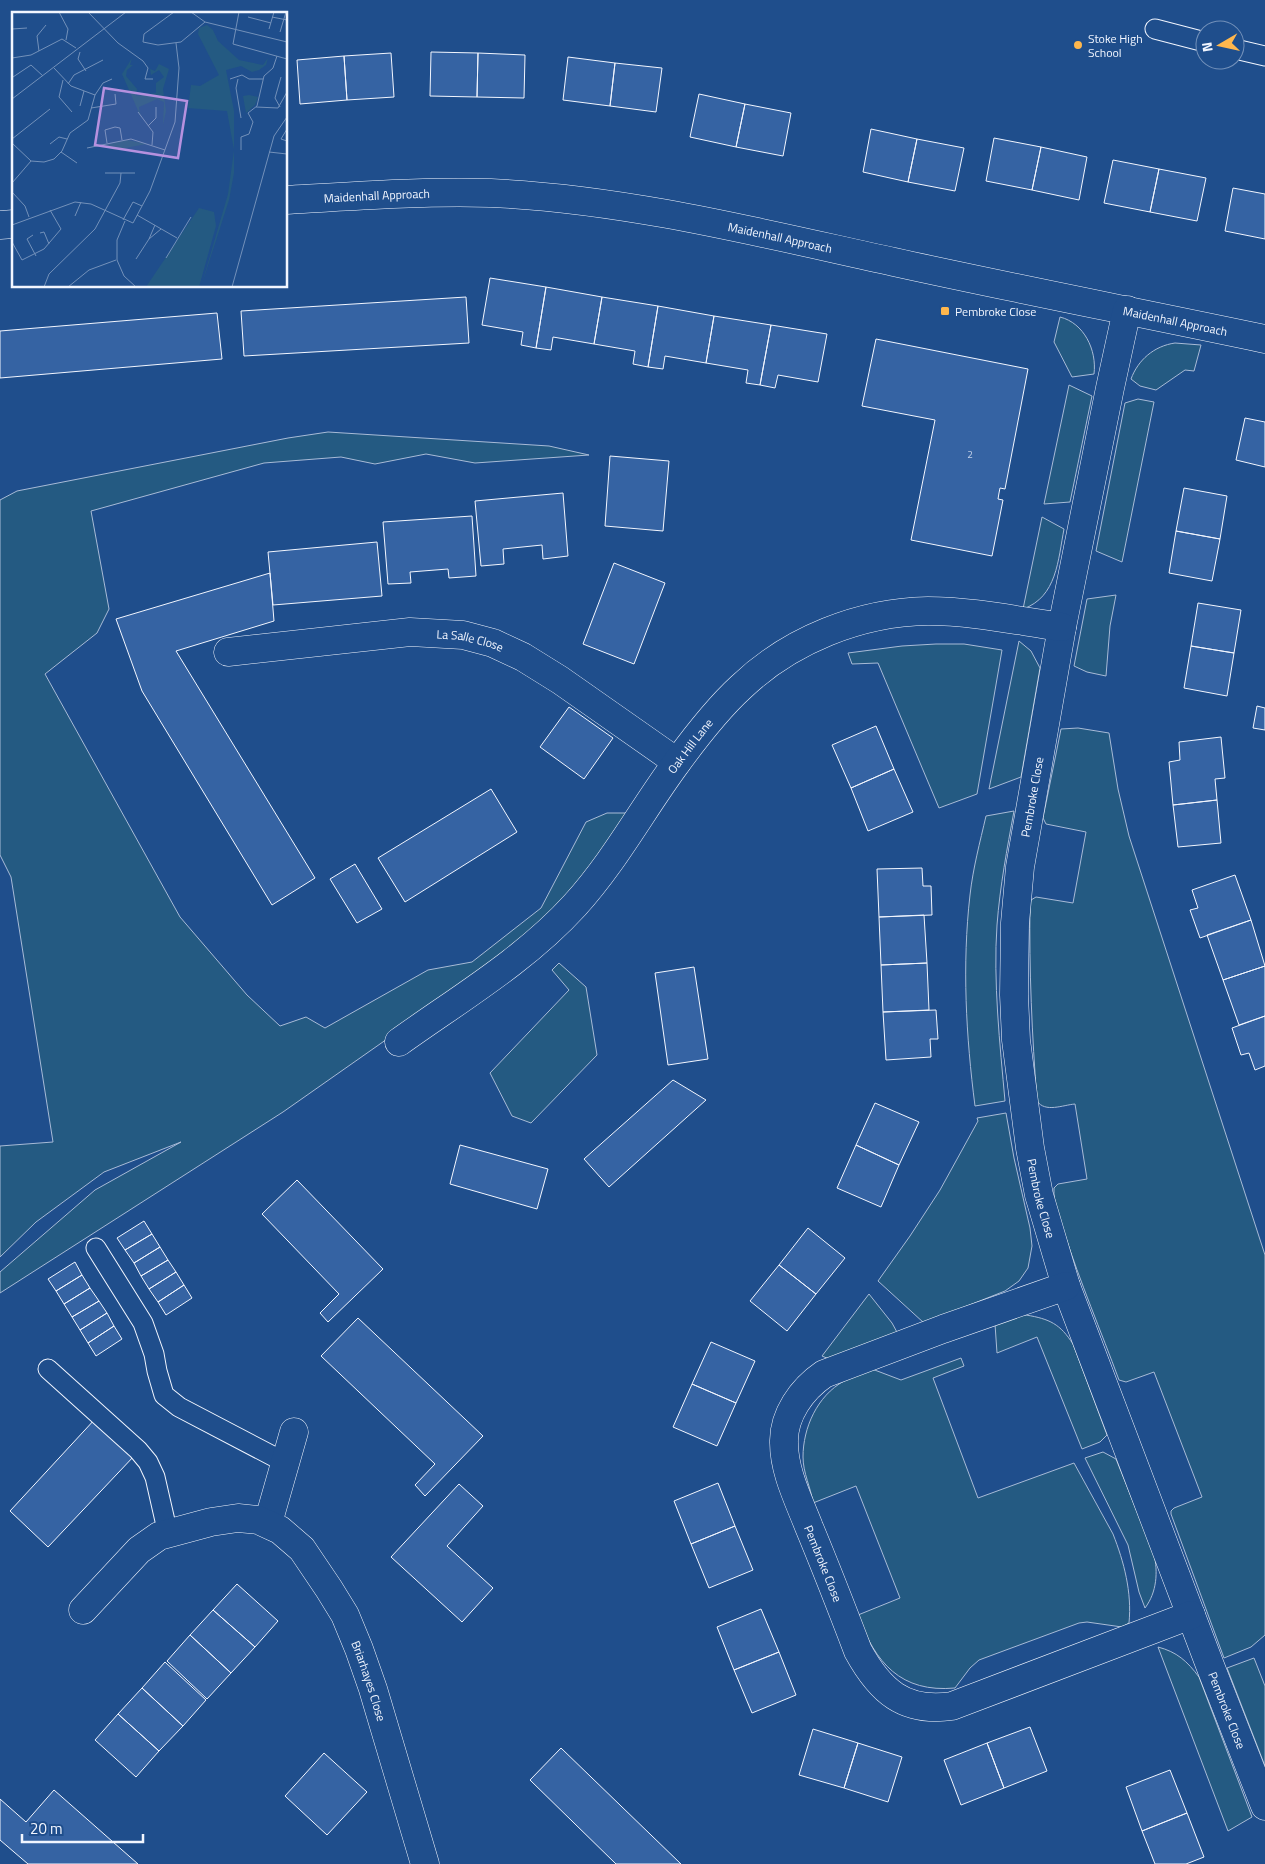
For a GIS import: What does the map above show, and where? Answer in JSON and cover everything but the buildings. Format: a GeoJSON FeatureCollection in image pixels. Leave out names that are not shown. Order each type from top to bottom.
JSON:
{"type":"FeatureCollection","features":[{"type":"Feature","properties":{"kind":"street","name":"Maidenhall Approach"},"geometry":{"type":"LineString","coordinates":[[288,200],[359,195],[491,194],[584,202],[658,212],[1039,294],[1265,339]]}},
{"type":"Feature","properties":{"kind":"street","name":"Pembroke Close"},"geometry":{"type":"LineString","coordinates":[[1127,310],[1062,627],[1020,867],[1015,922],[1014,996],[1016,1040],[1030,1148],[1041,1203],[1066,1286],[1265,1806]]}},
{"type":"Feature","properties":{"kind":"street","name":"Oak Hill Lane"},"geometry":{"type":"LineString","coordinates":[[399,1042],[534,944],[576,904],[610,862],[677,762],[740,687],[766,666],[794,648],[850,623],[874,617],[929,611],[985,616],[1062,627]]}},
{"type":"Feature","properties":{"kind":"street","name":"La Salle Close"},"geometry":{"type":"LineString","coordinates":[[228,652],[410,632],[463,635],[493,642],[523,657],[560,680],[677,762]]}},
{"type":"Feature","properties":{"kind":"street","name":"Pembroke Close"},"geometry":{"type":"LineString","coordinates":[[1066,1286],[942,1329],[824,1374],[816,1379],[803,1392],[796,1403],[791,1412],[785,1433],[785,1453],[798,1497],[858,1651],[880,1685],[909,1703],[927,1708],[959,1704],[1191,1615]]}},
{"type":"Feature","properties":{"kind":"street"},"geometry":{"type":"LineString","coordinates":[[268,1523],[294,1432]]}},
{"type":"Feature","properties":{"kind":"street","name":"Briarhayes Close"},"geometry":{"type":"LineString","coordinates":[[83,1610],[139,1550],[148,1542],[168,1534],[225,1519],[248,1519],[268,1523],[284,1533],[302,1549],[345,1615],[373,1689],[425,1864]]}},
{"type":"Feature","properties":{"kind":"lane"},"geometry":{"type":"LineString","coordinates":[[1155,29],[1195,39]]}},
{"type":"Feature","properties":{"kind":"lane"},"geometry":{"type":"LineString","coordinates":[[1245,51],[1265,56]]}},
{"type":"Feature","properties":{"kind":"lane"},"geometry":{"type":"LineString","coordinates":[[96,1248],[143,1323],[154,1354],[164,1395],[179,1407],[286,1463]]}},
{"type":"Feature","properties":{"kind":"lane"},"geometry":{"type":"LineString","coordinates":[[48,1369],[138,1450],[148,1462],[155,1477],[168,1534]]}},
{"type":"Feature","properties":{"kind":"shaded area"},"geometry":{"type":"Polygon","coordinates":[[[1060,317],[1076,325],[1087,339],[1093,356],[1094,374],[1072,377],[1054,342],[1060,317]]]}},
{"type":"Feature","properties":{"kind":"shaded area"},"geometry":{"type":"Polygon","coordinates":[[[1175,343],[1201,345],[1194,371],[1185,370],[1156,390],[1140,386],[1131,379],[1142,360],[1148,355],[1160,347],[1175,343]]]}},
{"type":"Feature","properties":{"kind":"shaded area"},"geometry":{"type":"Polygon","coordinates":[[[1069,385],[1092,396],[1070,502],[1044,504],[1069,385]]]}},
{"type":"Feature","properties":{"kind":"shaded area"},"geometry":{"type":"Polygon","coordinates":[[[1138,399],[1154,402],[1122,562],[1096,551],[1125,403],[1138,399]]]}},
{"type":"Feature","properties":{"kind":"shaded area"},"geometry":{"type":"Polygon","coordinates":[[[328,432],[549,446],[589,455],[475,463],[426,454],[375,464],[341,457],[264,463],[91,511],[109,609],[97,633],[45,674],[180,917],[247,995],[280,1026],[306,1017],[325,1028],[428,970],[472,962],[541,908],[586,822],[607,813],[633,813],[592,877],[514,950],[283,1112],[0,1293],[0,1272],[95,1190],[181,1142],[104,1172],[36,1222],[0,1257],[0,1146],[53,1142],[11,877],[0,855],[0,500],[17,491],[288,438],[328,432]]]}},
{"type":"Feature","properties":{"kind":"shaded area"},"geometry":{"type":"Polygon","coordinates":[[[1042,517],[1064,529],[1060,553],[1049,587],[1043,596],[1023,609],[1042,517]]]}},
{"type":"Feature","properties":{"kind":"shaded area"},"geometry":{"type":"Polygon","coordinates":[[[1116,595],[1110,626],[1106,676],[1087,672],[1074,666],[1087,599],[1116,595]]]}},
{"type":"Feature","properties":{"kind":"shaded area"},"geometry":{"type":"Polygon","coordinates":[[[1019,641],[1031,651],[1040,668],[1021,777],[989,789],[1019,641]]]}},
{"type":"Feature","properties":{"kind":"shaded area"},"geometry":{"type":"Polygon","coordinates":[[[936,644],[964,644],[1002,650],[977,794],[939,808],[878,663],[852,664],[848,653],[936,644]]]}},
{"type":"Feature","properties":{"kind":"shaded area"},"geometry":{"type":"Polygon","coordinates":[[[1078,728],[1109,733],[1118,789],[1129,836],[1265,1255],[1265,1635],[1251,1647],[1224,1658],[1171,1514],[1174,1508],[1202,1497],[1154,1372],[1126,1382],[1119,1380],[1057,1210],[1054,1188],[1058,1184],[1087,1179],[1075,1104],[1045,1107],[1037,1101],[1031,1002],[1030,904],[1031,900],[1036,897],[1073,903],[1086,832],[1046,824],[1043,818],[1061,729],[1078,728]]]}},
{"type":"Feature","properties":{"kind":"shaded area"},"geometry":{"type":"Polygon","coordinates":[[[1014,811],[1000,896],[996,946],[998,1013],[1005,1101],[975,1106],[966,1000],[966,948],[971,885],[986,816],[1014,811]]]}},
{"type":"Feature","properties":{"kind":"shaded area"},"geometry":{"type":"Polygon","coordinates":[[[559,963],[586,987],[597,1055],[531,1123],[512,1116],[490,1073],[569,990],[552,970],[559,963]]]}},
{"type":"Feature","properties":{"kind":"shaded area"},"geometry":{"type":"Polygon","coordinates":[[[1006,1113],[1030,1228],[1032,1246],[1028,1268],[1019,1281],[1005,1291],[924,1323],[878,1281],[940,1190],[978,1121],[977,1118],[1006,1113]]]}},
{"type":"Feature","properties":{"kind":"shaded area"},"geometry":{"type":"Polygon","coordinates":[[[869,1294],[892,1323],[898,1334],[829,1359],[822,1356],[869,1294]]]}},
{"type":"Feature","properties":{"kind":"shaded area"},"geometry":{"type":"Polygon","coordinates":[[[1026,1315],[1042,1318],[1059,1327],[1073,1344],[1107,1435],[1100,1442],[1082,1449],[1037,1337],[997,1353],[995,1324],[1016,1316],[1026,1315]]]}},
{"type":"Feature","properties":{"kind":"shaded area"},"geometry":{"type":"Polygon","coordinates":[[[961,1358],[964,1366],[933,1378],[978,1498],[1074,1463],[1113,1534],[1124,1566],[1130,1611],[1129,1623],[1122,1627],[1087,1622],[1079,1623],[979,1660],[970,1668],[955,1688],[936,1688],[905,1680],[882,1661],[873,1647],[858,1615],[900,1598],[856,1486],[813,1503],[804,1469],[803,1457],[806,1435],[813,1414],[834,1387],[872,1369],[901,1380],[961,1358]]]}},
{"type":"Feature","properties":{"kind":"shaded area"},"geometry":{"type":"Polygon","coordinates":[[[1103,1452],[1116,1459],[1154,1554],[1156,1582],[1145,1608],[1139,1592],[1128,1545],[1085,1458],[1103,1452]]]}},
{"type":"Feature","properties":{"kind":"shaded area"},"geometry":{"type":"Polygon","coordinates":[[[1158,1647],[1181,1658],[1199,1677],[1252,1817],[1228,1831],[1158,1647]]]}},
{"type":"Feature","properties":{"kind":"shaded area"},"geometry":{"type":"Polygon","coordinates":[[[1254,1658],[1265,1686],[1265,1766],[1227,1668],[1254,1658]]]}},
{"type":"Feature","properties":{"kind":"place","name":"Stoke High School"},"geometry":{"type":"Point","coordinates":[1078,45]}},
{"type":"Feature","properties":{"kind":"place","name":"Pembroke Close"},"geometry":{"type":"Point","coordinates":[945,311]}}]}
